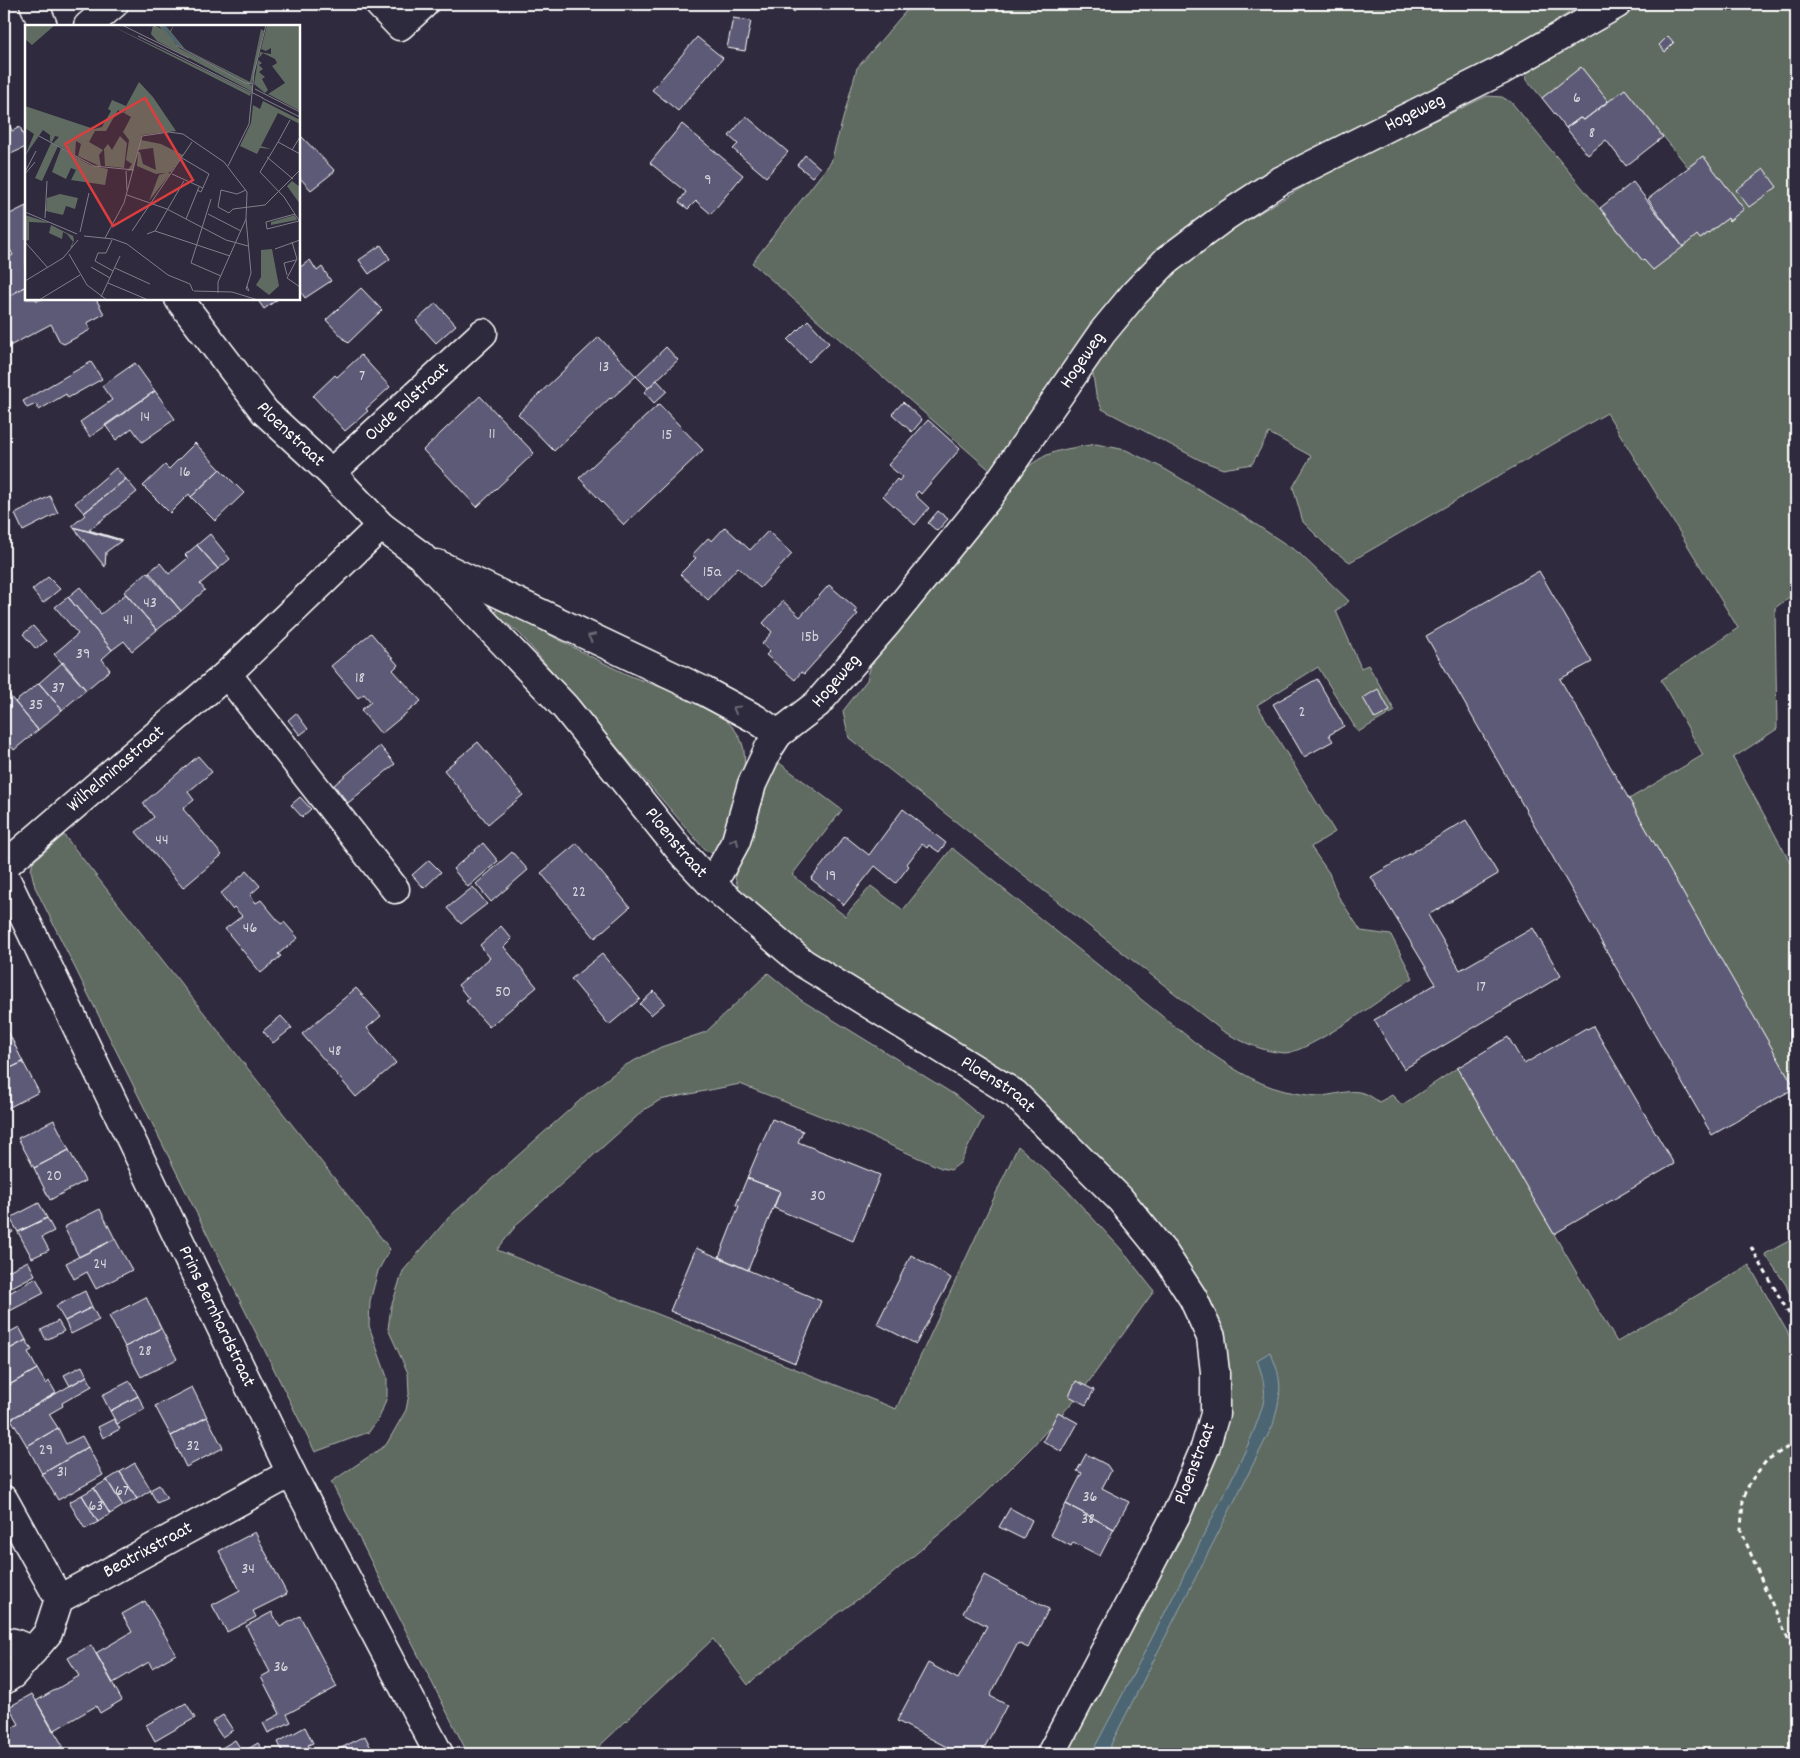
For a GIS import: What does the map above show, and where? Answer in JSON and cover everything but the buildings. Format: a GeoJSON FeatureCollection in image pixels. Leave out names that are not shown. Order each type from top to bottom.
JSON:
{"type":"FeatureCollection","features":[{"type":"Feature","properties":{"kind":"street"},"geometry":{"type":"LineString","coordinates":[[34,4],[43,25]]}},
{"type":"Feature","properties":{"kind":"street"},"geometry":{"type":"LineString","coordinates":[[89,25],[114,4]]}},
{"type":"Feature","properties":{"kind":"street"},"geometry":{"type":"LineString","coordinates":[[379,4],[400,26],[424,4]]}},
{"type":"Feature","properties":{"kind":"street","name":"Hogeweg"},"geometry":{"type":"LineString","coordinates":[[712,885],[736,841],[752,784],[769,748],[778,734],[817,704],[894,614],[988,498],[1102,333],[1135,293],[1166,262],[1226,216],[1278,182],[1500,71],[1617,4]]}},
{"type":"Feature","properties":{"kind":"street","name":"Ploenstraat"},"geometry":{"type":"LineString","coordinates":[[180,300],[264,412],[331,473],[381,526],[420,555],[565,707],[683,854],[712,885],[803,963],[1015,1094],[1120,1200],[1164,1253],[1193,1298],[1210,1337],[1216,1372],[1215,1414],[1205,1448],[1177,1513],[1051,1754]]}},
{"type":"Feature","properties":{"kind":"street","name":"Oude Tolstraat"},"geometry":{"type":"LineString","coordinates":[[331,473],[483,334]]}},
{"type":"Feature","properties":{"kind":"street","name":"Wilhelminastraat"},"geometry":{"type":"LineString","coordinates":[[4,866],[227,674],[381,526]]}},
{"type":"Feature","properties":{"kind":"street","name":"Ploenstraat"},"geometry":{"type":"LineString","coordinates":[[420,555],[704,691],[756,719],[778,734]]}},
{"type":"Feature","properties":{"kind":"street"},"geometry":{"type":"LineString","coordinates":[[227,674],[395,889]]}},
{"type":"Feature","properties":{"kind":"street","name":"Prins Bernhardstraat"},"geometry":{"type":"LineString","coordinates":[[4,875],[291,1473],[439,1754]]}},
{"type":"Feature","properties":{"kind":"street","name":"Beatrixstraat"},"geometry":{"type":"LineString","coordinates":[[59,1599],[291,1473]]}},
{"type":"Feature","properties":{"kind":"street"},"geometry":{"type":"LineString","coordinates":[[4,1500],[59,1599],[48,1633],[14,1674],[4,1680]]}},
{"type":"Feature","properties":{"kind":"street"},"geometry":{"type":"LineString","coordinates":[[4,1641],[33,1651]]}},
{"type":"Feature","properties":{"kind":"path"},"geometry":{"type":"LineString","coordinates":[[1751,1247],[1796,1326]]}},
{"type":"Feature","properties":{"kind":"path"},"geometry":{"type":"LineString","coordinates":[[1796,1442],[1767,1460],[1750,1482],[1743,1500],[1741,1530],[1766,1591],[1796,1654]]}},
{"type":"Feature","properties":{"kind":"green space"},"geometry":{"type":"Polygon","coordinates":[[[912,4],[1584,4],[1483,65],[1228,204],[992,472],[752,263],[831,162],[857,68],[912,4]]]}},
{"type":"Feature","properties":{"kind":"green space"},"geometry":{"type":"Polygon","coordinates":[[[1639,4],[1796,4],[1796,592],[1775,608],[1777,729],[1733,758],[1796,873],[1796,1091],[1629,799],[1703,755],[1661,680],[1738,628],[1607,413],[1350,562],[1329,548],[1303,522],[1293,487],[1311,456],[1269,433],[1252,464],[1223,469],[1200,460],[1102,409],[1096,395],[1092,368],[1141,303],[1176,268],[1221,236],[1333,169],[1487,96],[1502,97],[1512,103],[1643,261],[1653,270],[1697,235],[1701,239],[1728,218],[1729,221],[1744,209],[1703,156],[1688,167],[1625,89],[1608,102],[1581,67],[1542,98],[1527,80],[1526,72],[1531,65],[1639,4]]]}},
{"type":"Feature","properties":{"kind":"green space"},"geometry":{"type":"Polygon","coordinates":[[[1096,444],[1126,450],[1163,468],[1237,512],[1299,553],[1349,601],[1336,611],[1361,668],[1368,665],[1395,711],[1358,732],[1318,667],[1257,705],[1335,832],[1311,847],[1329,873],[1338,896],[1361,931],[1391,935],[1413,978],[1330,1033],[1296,1050],[1285,1053],[1261,1049],[1224,1032],[849,738],[843,711],[867,680],[873,657],[1020,474],[1047,455],[1096,444]]]}},
{"type":"Feature","properties":{"kind":"green space"},"geometry":{"type":"Polygon","coordinates":[[[497,607],[626,674],[705,706],[720,715],[732,726],[740,738],[744,750],[743,778],[729,823],[719,848],[714,853],[706,851],[520,634],[495,614],[497,607]]]}},
{"type":"Feature","properties":{"kind":"green space"},"geometry":{"type":"Polygon","coordinates":[[[778,762],[842,810],[792,875],[845,916],[871,886],[903,910],[952,848],[1197,1044],[1239,1072],[1261,1083],[1285,1091],[1311,1096],[1357,1092],[1371,1096],[1379,1102],[1392,1095],[1402,1105],[1457,1068],[1617,1342],[1749,1265],[1796,1347],[1796,1754],[1064,1754],[1229,1377],[1127,1189],[865,997],[770,919],[739,889],[735,878],[737,867],[767,772],[778,762]]]}},
{"type":"Feature","properties":{"kind":"green space"},"geometry":{"type":"Polygon","coordinates":[[[64,835],[390,1249],[378,1271],[370,1301],[369,1326],[387,1377],[387,1397],[380,1416],[369,1432],[315,1452],[35,887],[31,870],[33,862],[64,835]]]}},
{"type":"Feature","properties":{"kind":"green space"},"geometry":{"type":"Polygon","coordinates":[[[768,973],[801,1000],[955,1095],[983,1118],[960,1163],[951,1170],[941,1168],[863,1133],[740,1084],[660,1100],[644,1110],[518,1223],[497,1250],[896,1409],[1018,1146],[1065,1188],[1121,1249],[1154,1291],[1080,1394],[1031,1448],[975,1504],[886,1579],[829,1620],[748,1685],[713,1639],[591,1754],[468,1754],[331,1482],[386,1445],[406,1410],[409,1394],[408,1373],[388,1329],[391,1307],[403,1271],[449,1217],[587,1094],[624,1066],[661,1047],[706,1032],[768,973]]]}},
{"type":"Feature","properties":{"kind":"green space"},"geometry":{"type":"Polygon","coordinates":[[[1796,1237],[1796,1311],[1786,1285],[1765,1254],[1796,1237]]]}},
{"type":"Feature","properties":{"kind":"water"},"geometry":{"type":"Polygon","coordinates":[[[1270,1352],[1278,1371],[1280,1388],[1273,1425],[1106,1754],[1091,1754],[1171,1601],[1248,1444],[1264,1399],[1263,1382],[1257,1360],[1270,1352]]]}}]}
